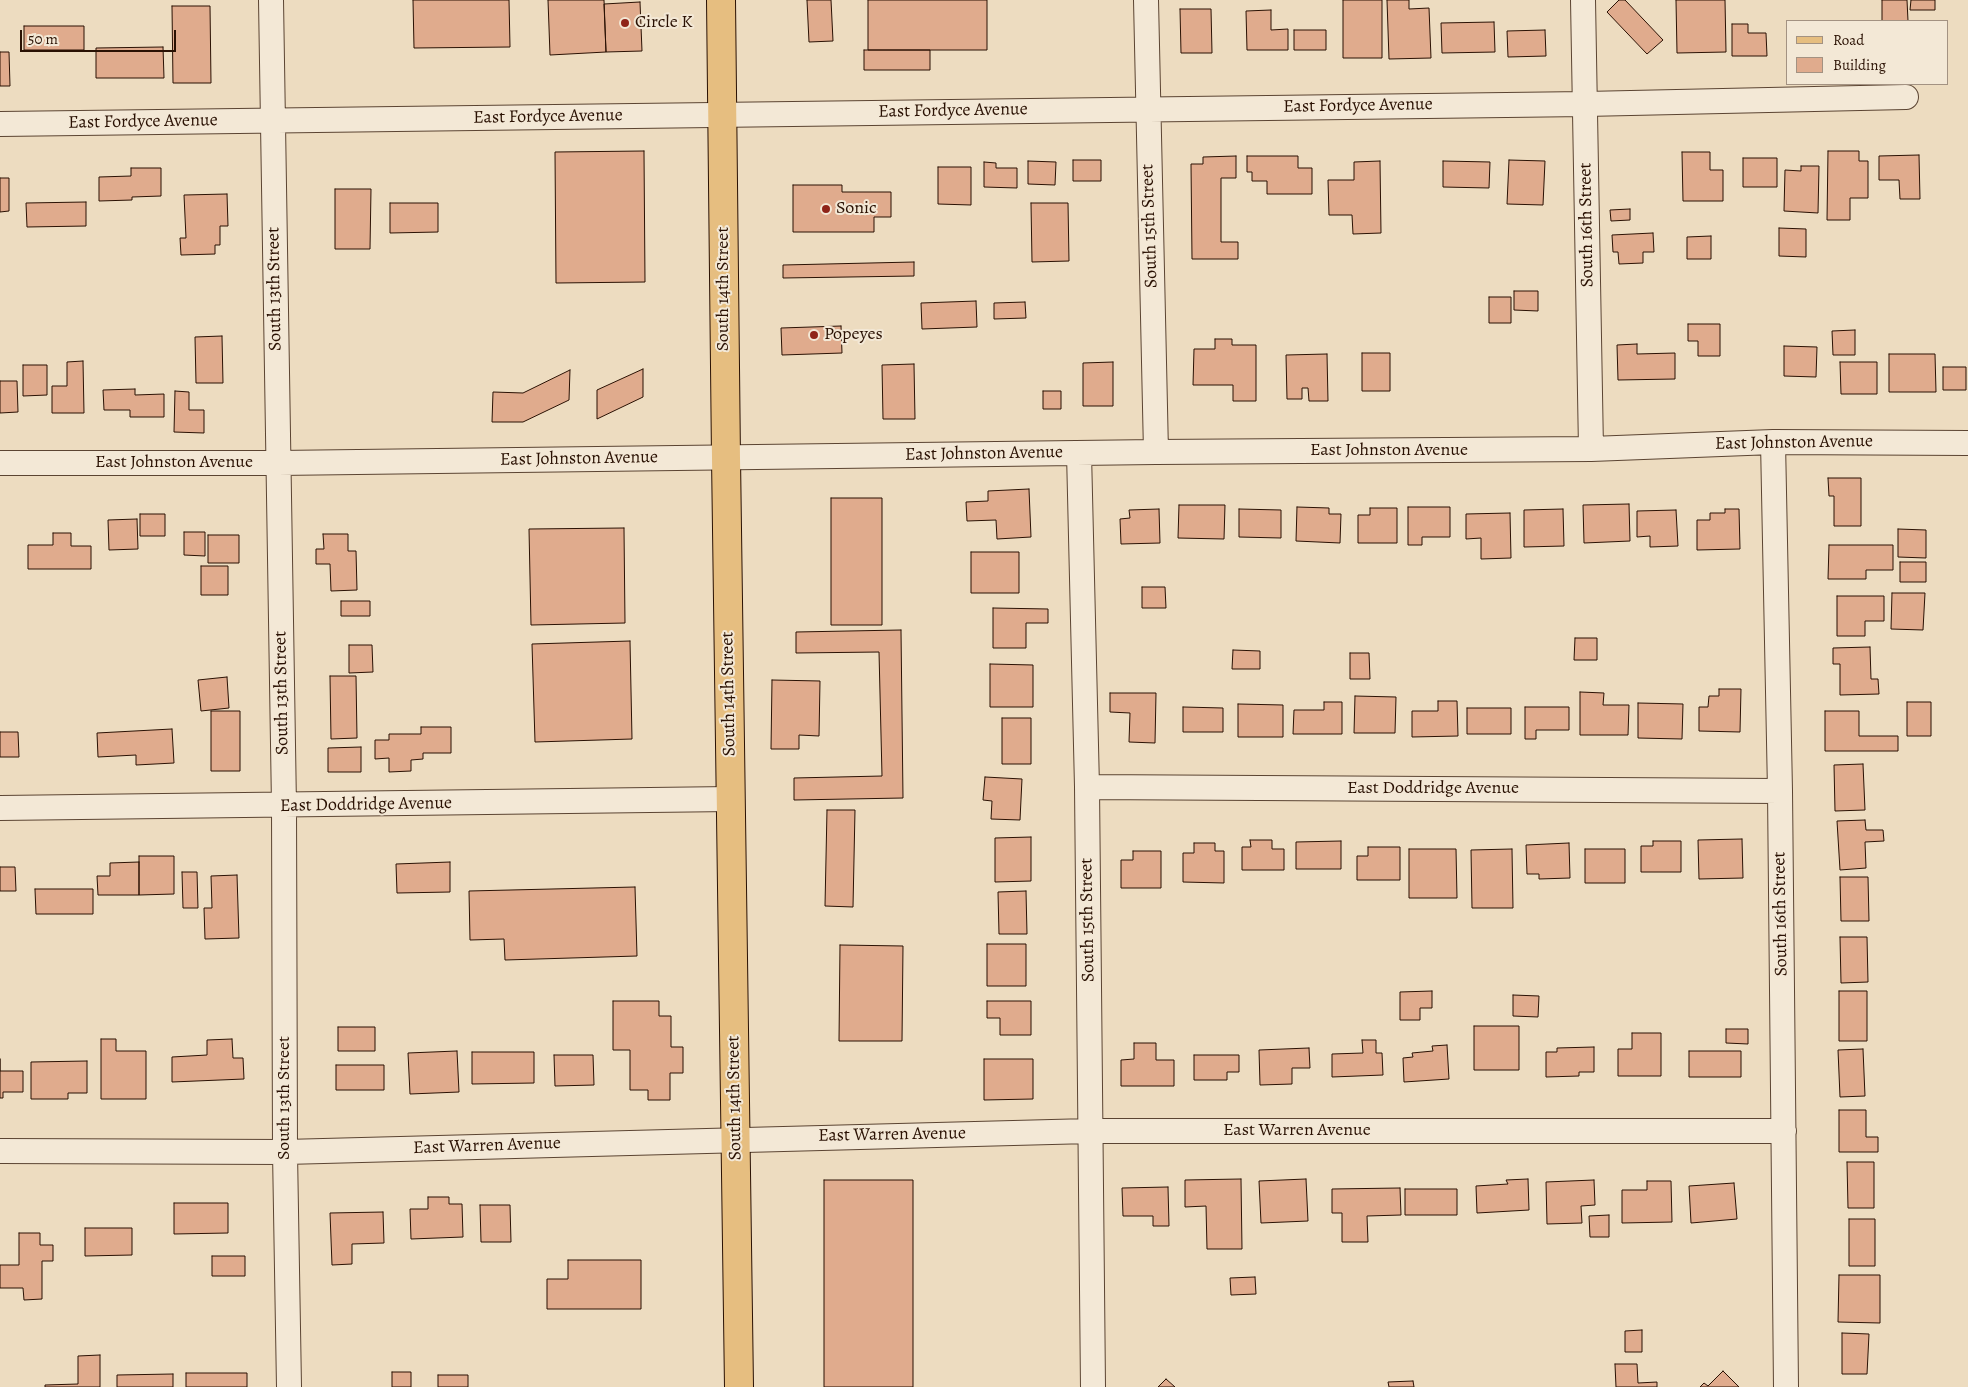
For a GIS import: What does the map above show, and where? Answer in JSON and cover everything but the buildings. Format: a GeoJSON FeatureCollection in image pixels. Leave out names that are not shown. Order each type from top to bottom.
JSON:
{"type":"FeatureCollection","features":[{"type":"Feature","properties":{"kind":"main road","name":"South 14th Street"},"geometry":{"type":"LineString","coordinates":[[722,0],[726,458],[739,1387]]}},
{"type":"Feature","properties":{"kind":"street","name":"South 13th Street"},"geometry":{"type":"LineString","coordinates":[[272,0],[284,806],[285,1152],[289,1387]]}},
{"type":"Feature","properties":{"kind":"street","name":"South 15th Street"},"geometry":{"type":"LineString","coordinates":[[1146,0],[1156,452]]}},
{"type":"Feature","properties":{"kind":"street","name":"South 16th Street"},"geometry":{"type":"LineString","coordinates":[[1583,0],[1591,449]]}},
{"type":"Feature","properties":{"kind":"street","name":"East Fordyce Avenue"},"geometry":{"type":"LineString","coordinates":[[0,124],[1585,104],[1906,96]]}},
{"type":"Feature","properties":{"kind":"street","name":"South 16th Street"},"geometry":{"type":"LineString","coordinates":[[1773,442],[1780,791],[1786,1387]]}},
{"type":"Feature","properties":{"kind":"street","name":"East Johnston Avenue"},"geometry":{"type":"LineString","coordinates":[[0,463],[278,463],[1156,452],[1591,449],[1773,442],[1968,442]]}},
{"type":"Feature","properties":{"kind":"street","name":"South 15th Street"},"geometry":{"type":"LineString","coordinates":[[1080,453],[1093,1387]]}},
{"type":"Feature","properties":{"kind":"street","name":"East Doddridge Avenue"},"geometry":{"type":"LineString","coordinates":[[1086,787],[1780,791]]}},
{"type":"Feature","properties":{"kind":"street","name":"East Doddridge Avenue"},"geometry":{"type":"LineString","coordinates":[[0,808],[731,799]]}},
{"type":"Feature","properties":{"kind":"street","name":"East Warren Avenue"},"geometry":{"type":"LineString","coordinates":[[0,1151],[285,1152],[1090,1131],[1784,1131]]}},
{"type":"Feature","properties":{"kind":"place","name":"Circle K"},"geometry":{"type":"Point","coordinates":[625,23]}},
{"type":"Feature","properties":{"kind":"place","name":"Sonic"},"geometry":{"type":"Point","coordinates":[826,209]}},
{"type":"Feature","properties":{"kind":"place","name":"Popeyes"},"geometry":{"type":"Point","coordinates":[814,335]}}]}
